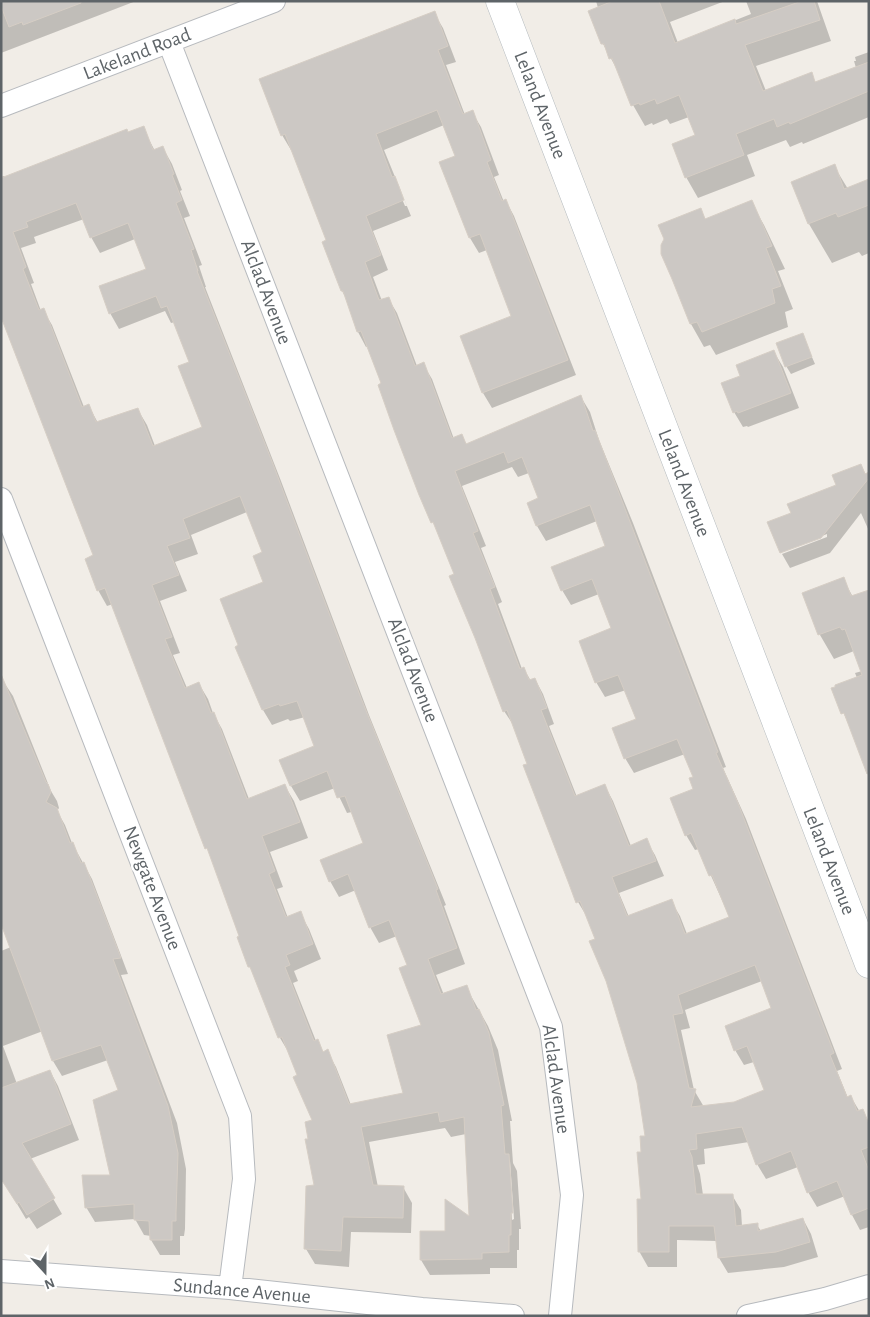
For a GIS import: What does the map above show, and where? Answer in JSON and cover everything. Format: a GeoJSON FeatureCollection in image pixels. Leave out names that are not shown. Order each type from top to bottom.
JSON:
{"type":"FeatureCollection","features":[{"type":"Feature","properties":{"kind":"street","name":"Lakeland Road"},"geometry":{"type":"LineString","coordinates":[[1,106],[274,1]]}},
{"type":"Feature","properties":{"kind":"street","name":"Leland Avenue"},"geometry":{"type":"LineString","coordinates":[[500,1],[869,964]]}},
{"type":"Feature","properties":{"kind":"street","name":"Alclad Avenue"},"geometry":{"type":"LineString","coordinates":[[169,42],[551,1027],[572,1196],[560,1316]]}},
{"type":"Feature","properties":{"kind":"street","name":"Newgate Avenue"},"geometry":{"type":"LineString","coordinates":[[1,498],[240,1116],[244,1179],[230,1288]]}},
{"type":"Feature","properties":{"kind":"street","name":"Sundance Avenue"},"geometry":{"type":"LineString","coordinates":[[1,1271],[230,1288],[421,1312],[513,1316]]}},
{"type":"Feature","properties":{"kind":"street"},"geometry":{"type":"LineString","coordinates":[[748,1316],[825,1299],[869,1286]]}},
{"type":"Feature","properties":{"kind":"building"},"geometry":{"type":"Polygon","coordinates":[[[1,1],[81,1],[81,3],[23,25],[22,22],[9,27],[1,1]]]}},
{"type":"Feature","properties":{"kind":"building"},"geometry":{"type":"Polygon","coordinates":[[[613,1],[659,1],[675,43],[735,19],[736,24],[802,1],[814,1],[820,20],[745,45],[763,91],[812,72],[815,82],[869,62],[869,91],[790,124],[789,122],[777,127],[774,119],[736,134],[744,155],[685,178],[672,144],[695,135],[679,95],[657,104],[655,99],[640,105],[639,103],[631,106],[612,58],[609,59],[604,44],[601,44],[588,11],[613,1]]]}},
{"type":"Feature","properties":{"kind":"building"},"geometry":{"type":"Polygon","coordinates":[[[435,11],[448,46],[438,50],[463,114],[473,110],[491,160],[487,162],[502,201],[506,199],[568,360],[482,393],[460,336],[511,316],[480,234],[469,238],[439,162],[455,156],[437,110],[376,134],[392,177],[395,176],[404,200],[366,216],[381,255],[365,262],[379,300],[389,297],[415,366],[424,362],[452,438],[462,434],[466,444],[581,395],[593,431],[595,430],[718,752],[716,753],[738,803],[834,1053],[830,1055],[847,1097],[851,1095],[857,1111],[863,1109],[869,1124],[869,1147],[861,1150],[869,1171],[869,1208],[851,1215],[837,1181],[807,1193],[791,1151],[756,1165],[742,1127],[696,1134],[697,1149],[689,1150],[692,1157],[696,1194],[733,1194],[736,1226],[758,1223],[758,1231],[803,1218],[810,1242],[776,1252],[718,1258],[714,1226],[669,1226],[669,1252],[638,1252],[637,1199],[641,1199],[637,1152],[641,1152],[640,1136],[645,1136],[637,1083],[606,981],[589,941],[595,939],[580,901],[576,903],[523,765],[527,764],[507,710],[503,712],[449,576],[454,574],[433,522],[431,523],[419,495],[394,430],[378,385],[381,383],[361,331],[357,332],[343,291],[341,291],[322,242],[326,240],[285,134],[281,136],[259,79],[435,11]],[[504,452],[455,471],[478,531],[473,533],[495,587],[490,589],[520,669],[524,667],[529,680],[535,678],[547,708],[541,710],[575,796],[605,784],[629,846],[647,838],[656,861],[612,877],[627,916],[672,899],[685,934],[729,917],[712,875],[709,876],[691,833],[685,836],[670,798],[693,789],[689,778],[693,777],[677,739],[624,759],[612,728],[636,719],[618,675],[595,683],[579,641],[611,628],[592,579],[561,591],[551,567],[605,546],[590,505],[536,526],[527,503],[538,498],[522,457],[508,463],[504,452]],[[755,965],[678,995],[683,1013],[673,1015],[689,1088],[696,1089],[691,1107],[734,1102],[764,1090],[747,1046],[734,1051],[725,1026],[771,1008],[755,965]]]}},
{"type":"Feature","properties":{"kind":"building"},"geometry":{"type":"Polygon","coordinates":[[[144,126],[153,150],[163,146],[182,200],[176,203],[194,249],[191,250],[197,271],[273,464],[361,698],[438,889],[436,890],[457,948],[428,959],[441,994],[467,985],[476,1010],[479,1009],[489,1033],[504,1105],[501,1106],[505,1154],[509,1154],[513,1213],[511,1213],[509,1252],[482,1253],[482,1259],[420,1260],[420,1231],[445,1231],[445,1199],[469,1216],[464,1117],[440,1122],[438,1112],[361,1127],[373,1185],[404,1186],[403,1218],[343,1217],[341,1251],[304,1249],[306,1186],[314,1185],[305,1139],[308,1139],[305,1122],[312,1120],[293,1077],[297,1075],[282,1037],[278,1038],[250,967],[248,967],[237,937],[239,936],[207,848],[205,849],[105,588],[97,591],[85,559],[93,555],[1,317],[1,178],[127,129],[128,132],[144,126]],[[76,203],[26,222],[28,227],[13,232],[26,267],[23,269],[39,310],[44,308],[82,407],[89,404],[96,422],[138,408],[153,446],[202,427],[178,366],[189,362],[167,306],[161,308],[156,296],[109,314],[99,286],[146,269],[128,223],[90,238],[76,203]],[[240,496],[183,519],[190,538],[167,546],[179,575],[152,585],[172,637],[165,639],[185,688],[199,682],[211,713],[214,712],[247,799],[285,784],[300,822],[262,836],[275,871],[269,874],[286,917],[301,911],[313,944],[286,955],[290,965],[285,967],[314,1041],[318,1039],[323,1052],[328,1049],[349,1104],[403,1093],[387,1035],[421,1025],[399,968],[407,965],[389,920],[369,928],[348,874],[329,882],[320,860],[363,843],[345,796],[337,798],[327,771],[290,786],[279,760],[314,746],[297,701],[280,706],[279,704],[262,710],[235,647],[238,645],[220,599],[263,582],[253,556],[262,552],[240,496]]]}},
{"type":"Feature","properties":{"kind":"building"},"geometry":{"type":"Polygon","coordinates":[[[835,164],[844,189],[869,179],[869,205],[838,217],[836,213],[808,224],[791,182],[835,164]]]}},
{"type":"Feature","properties":{"kind":"building"},"geometry":{"type":"Polygon","coordinates":[[[752,200],[772,246],[766,248],[781,286],[772,289],[775,303],[702,332],[697,322],[690,324],[661,254],[661,245],[664,239],[658,225],[701,208],[705,219],[752,200]]]}},
{"type":"Feature","properties":{"kind":"building"},"geometry":{"type":"Polygon","coordinates":[[[803,333],[812,357],[785,367],[776,343],[803,333]]]}},
{"type":"Feature","properties":{"kind":"building"},"geometry":{"type":"Polygon","coordinates":[[[774,350],[791,393],[738,413],[737,411],[733,413],[721,383],[740,376],[736,365],[774,350]]]}},
{"type":"Feature","properties":{"kind":"building"},"geometry":{"type":"Polygon","coordinates":[[[861,464],[865,474],[869,472],[869,478],[821,538],[780,553],[767,522],[791,513],[787,504],[836,485],[832,475],[861,464]]]}},
{"type":"Feature","properties":{"kind":"building"},"geometry":{"type":"Polygon","coordinates":[[[844,577],[851,596],[869,590],[869,773],[867,774],[844,713],[841,714],[831,688],[862,675],[845,629],[842,630],[840,627],[818,635],[802,593],[844,577]]]}},
{"type":"Feature","properties":{"kind":"building"},"geometry":{"type":"Polygon","coordinates":[[[1,674],[51,792],[46,802],[57,808],[70,843],[73,842],[81,863],[84,862],[121,958],[113,959],[168,1106],[178,1153],[176,1221],[172,1221],[172,1240],[150,1240],[149,1221],[134,1220],[134,1204],[85,1208],[82,1175],[110,1175],[93,1100],[118,1090],[101,1045],[52,1061],[1,924],[1,674]]]}},
{"type":"Feature","properties":{"kind":"building"},"geometry":{"type":"Polygon","coordinates":[[[50,1070],[71,1124],[22,1143],[55,1198],[27,1215],[19,1202],[17,1204],[1,1179],[1,1088],[50,1070]]]}}]}
